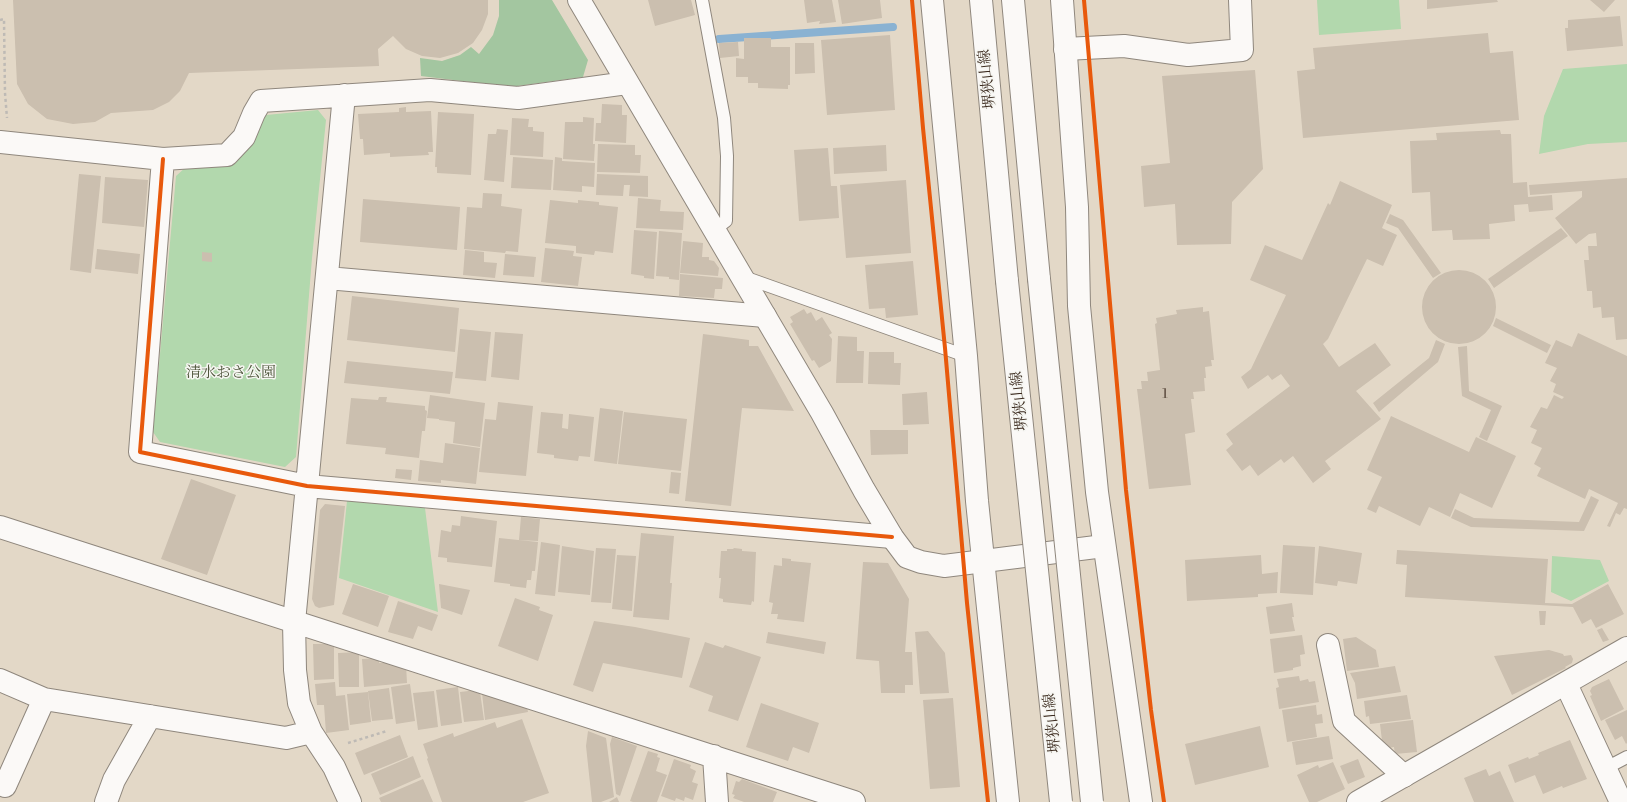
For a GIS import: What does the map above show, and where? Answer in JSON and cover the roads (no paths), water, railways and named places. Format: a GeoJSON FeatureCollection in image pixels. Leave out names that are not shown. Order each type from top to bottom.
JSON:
{"type":"FeatureCollection","features":[{"type":"Feature","properties":{"kind":"street"},"geometry":{"type":"LineString","coordinates":[[579,0],[822,413],[892,537],[907,556],[921,562],[944,566],[1104,546]]}},
{"type":"Feature","properties":{"kind":"street"},"geometry":{"type":"LineString","coordinates":[[932,0],[1008,802]]}},
{"type":"Feature","properties":{"kind":"street","name":"堺狭山線"},"geometry":{"type":"LineString","coordinates":[[981,0],[1007,281],[1061,802]]}},
{"type":"Feature","properties":{"kind":"street","name":"堺狭山線"},"geometry":{"type":"LineString","coordinates":[[1013,0],[1039,279],[1092,802]]}},
{"type":"Feature","properties":{"kind":"street"},"geometry":{"type":"LineString","coordinates":[[1062,0],[1077,207],[1079,306],[1097,492],[1141,802]]}},
{"type":"Feature","properties":{"kind":"street"},"geometry":{"type":"LineString","coordinates":[[1065,49],[1124,46],[1188,55],[1242,50],[1240,0]]}},
{"type":"Feature","properties":{"kind":"street"},"geometry":{"type":"LineString","coordinates":[[5,142],[163,159],[227,155],[244,138],[254,113],[261,101],[430,90],[518,98],[627,83]]}},
{"type":"Feature","properties":{"kind":"street"},"geometry":{"type":"LineString","coordinates":[[344,95],[294,622],[295,670],[299,703],[311,732],[334,768],[350,802]]}},
{"type":"Feature","properties":{"kind":"street"},"geometry":{"type":"LineString","coordinates":[[163,159],[140,452],[307,486],[892,537]]}},
{"type":"Feature","properties":{"kind":"street"},"geometry":{"type":"LineString","coordinates":[[327,278],[765,316]]}},
{"type":"Feature","properties":{"kind":"street"},"geometry":{"type":"LineString","coordinates":[[0,527],[854,802]]}},
{"type":"Feature","properties":{"kind":"street"},"geometry":{"type":"LineString","coordinates":[[1328,645],[1344,721],[1404,776]]}},
{"type":"Feature","properties":{"kind":"street"},"geometry":{"type":"LineString","coordinates":[[1358,802],[1627,648]]}},
{"type":"Feature","properties":{"kind":"street"},"geometry":{"type":"LineString","coordinates":[[0,680],[44,699],[286,738],[311,732]]}},
{"type":"Feature","properties":{"kind":"street"},"geometry":{"type":"LineString","coordinates":[[1566,684],[1621,802]]}},
{"type":"Feature","properties":{"kind":"street"},"geometry":{"type":"LineString","coordinates":[[5,786],[44,699]]}},
{"type":"Feature","properties":{"kind":"street"},"geometry":{"type":"LineString","coordinates":[[106,802],[114,780],[150,716]]}},
{"type":"Feature","properties":{"kind":"street"},"geometry":{"type":"LineString","coordinates":[[714,756],[717,802]]}},
{"type":"Feature","properties":{"kind":"lane"},"geometry":{"type":"LineString","coordinates":[[702,0],[724,118],[727,156],[726,221],[714,230]]}},
{"type":"Feature","properties":{"kind":"lane"},"geometry":{"type":"LineString","coordinates":[[740,275],[966,356]]}},
{"type":"Feature","properties":{"kind":"lane"},"geometry":{"type":"LineString","coordinates":[[1606,768],[1627,757]]}},
{"type":"Feature","properties":{"kind":"waterway"},"geometry":{"type":"LineString","coordinates":[[719,39],[893,27]]}},
{"type":"Feature","properties":{"kind":"park label","name":"清水おさ公園"},"geometry":{"type":"Point","coordinates":[231,373]}}]}
